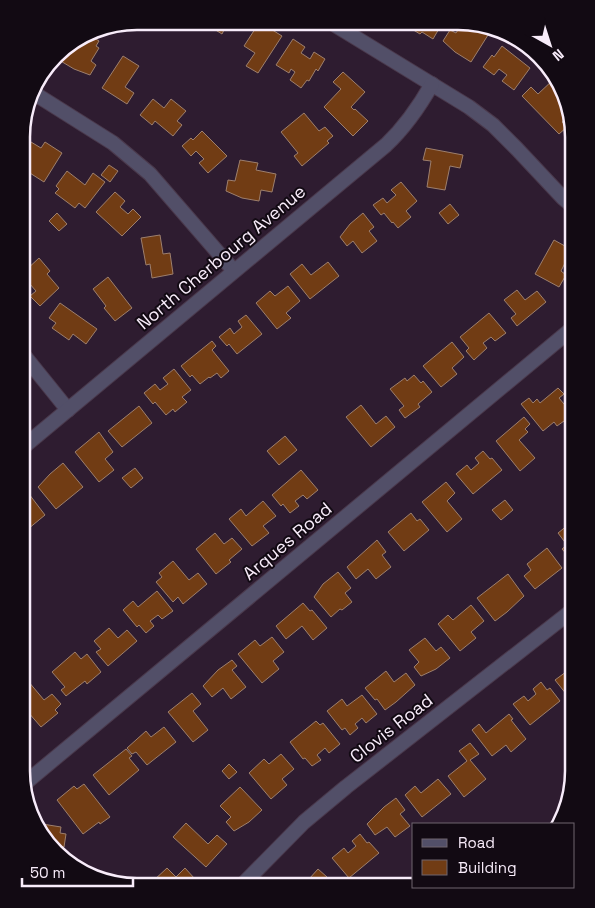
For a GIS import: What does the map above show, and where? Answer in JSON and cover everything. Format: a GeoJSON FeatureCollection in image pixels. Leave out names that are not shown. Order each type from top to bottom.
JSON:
{"type":"FeatureCollection","features":[{"type":"Feature","properties":{"kind":"street"},"geometry":{"type":"LineString","coordinates":[[344,30],[469,107],[518,149],[565,200]]}},
{"type":"Feature","properties":{"kind":"street","name":"North Cherbourg Avenue"},"geometry":{"type":"LineString","coordinates":[[30,441],[386,145],[411,118],[432,84]]}},
{"type":"Feature","properties":{"kind":"street"},"geometry":{"type":"LineString","coordinates":[[38,96],[113,143],[150,174],[234,271]]}},
{"type":"Feature","properties":{"kind":"street","name":"Arques Road"},"geometry":{"type":"LineString","coordinates":[[30,779],[565,334]]}},
{"type":"Feature","properties":{"kind":"street"},"geometry":{"type":"LineString","coordinates":[[30,363],[68,410]]}},
{"type":"Feature","properties":{"kind":"street","name":"Clovis Road"},"geometry":{"type":"LineString","coordinates":[[249,878],[304,822],[565,616]]}},
{"type":"Feature","properties":{"kind":"building"},"geometry":{"type":"Polygon","coordinates":[[[216,30],[224,30],[222,34],[216,30]]]}},
{"type":"Feature","properties":{"kind":"building"},"geometry":{"type":"Polygon","coordinates":[[[254,30],[272,30],[282,36],[258,73],[246,66],[255,53],[244,46],[254,30]]]}},
{"type":"Feature","properties":{"kind":"building"},"geometry":{"type":"Polygon","coordinates":[[[413,30],[438,30],[433,39],[422,32],[420,34],[413,30]]]}},
{"type":"Feature","properties":{"kind":"building"},"geometry":{"type":"Polygon","coordinates":[[[450,30],[456,33],[458,30],[488,35],[471,62],[455,52],[443,41],[450,30]]]}},
{"type":"Feature","properties":{"kind":"building"},"geometry":{"type":"Polygon","coordinates":[[[95,38],[99,41],[96,46],[99,48],[91,61],[96,65],[90,75],[62,62],[83,44],[95,38]]]}},
{"type":"Feature","properties":{"kind":"building"},"geometry":{"type":"Polygon","coordinates":[[[293,39],[305,47],[301,53],[310,59],[314,52],[325,59],[318,71],[316,69],[309,81],[307,80],[301,88],[290,80],[295,72],[291,69],[289,73],[276,65],[293,39]]]}},
{"type":"Feature","properties":{"kind":"building"},"geometry":{"type":"Polygon","coordinates":[[[502,46],[525,64],[525,70],[529,70],[514,90],[502,81],[507,75],[499,69],[494,75],[483,67],[492,55],[494,57],[502,46]]]}},
{"type":"Feature","properties":{"kind":"building"},"geometry":{"type":"Polygon","coordinates":[[[123,56],[139,66],[125,87],[134,93],[127,104],[102,88],[123,56]]]}},
{"type":"Feature","properties":{"kind":"building"},"geometry":{"type":"Polygon","coordinates":[[[343,72],[365,92],[351,107],[368,121],[353,136],[324,107],[341,89],[333,82],[343,72]]]}},
{"type":"Feature","properties":{"kind":"building"},"geometry":{"type":"Polygon","coordinates":[[[550,83],[557,96],[563,116],[562,122],[564,129],[559,134],[522,96],[531,87],[538,94],[550,83]]]}},
{"type":"Feature","properties":{"kind":"building"},"geometry":{"type":"Polygon","coordinates":[[[153,99],[164,108],[171,99],[186,111],[177,121],[182,125],[173,136],[155,121],[152,125],[140,115],[153,99]]]}},
{"type":"Feature","properties":{"kind":"building"},"geometry":{"type":"Polygon","coordinates":[[[304,113],[319,131],[325,127],[333,136],[327,141],[329,143],[302,166],[294,156],[298,153],[281,132],[304,113]]]}},
{"type":"Feature","properties":{"kind":"building"},"geometry":{"type":"Polygon","coordinates":[[[202,131],[227,156],[208,173],[199,163],[204,159],[196,151],[191,156],[182,146],[191,138],[193,140],[202,131]]]}},
{"type":"Feature","properties":{"kind":"building"},"geometry":{"type":"Polygon","coordinates":[[[30,141],[41,148],[45,142],[62,153],[44,182],[30,173],[30,141]]]}},
{"type":"Feature","properties":{"kind":"building"},"geometry":{"type":"Polygon","coordinates":[[[426,148],[463,155],[460,168],[450,166],[445,190],[427,187],[431,161],[423,160],[426,148]]]}},
{"type":"Feature","properties":{"kind":"building"},"geometry":{"type":"Polygon","coordinates":[[[240,160],[258,163],[256,170],[276,174],[272,192],[261,190],[259,201],[242,198],[226,191],[228,180],[235,181],[240,160]]]}},
{"type":"Feature","properties":{"kind":"building"},"geometry":{"type":"Polygon","coordinates":[[[109,165],[118,171],[110,182],[101,175],[109,165]]]}},
{"type":"Feature","properties":{"kind":"building"},"geometry":{"type":"Polygon","coordinates":[[[67,171],[85,185],[93,173],[105,182],[85,208],[79,203],[75,208],[55,193],[59,189],[56,186],[67,171]]]}},
{"type":"Feature","properties":{"kind":"building"},"geometry":{"type":"Polygon","coordinates":[[[401,182],[417,201],[406,211],[411,217],[398,228],[384,213],[381,215],[373,205],[383,198],[387,203],[396,195],[391,190],[401,182]]]}},
{"type":"Feature","properties":{"kind":"building"},"geometry":{"type":"Polygon","coordinates":[[[115,192],[125,201],[120,207],[128,214],[133,209],[141,217],[122,236],[96,212],[115,192]]]}},
{"type":"Feature","properties":{"kind":"building"},"geometry":{"type":"Polygon","coordinates":[[[450,204],[459,215],[448,224],[439,213],[450,204]]]}},
{"type":"Feature","properties":{"kind":"building"},"geometry":{"type":"Polygon","coordinates":[[[57,213],[67,224],[59,231],[49,221],[57,213]]]}},
{"type":"Feature","properties":{"kind":"building"},"geometry":{"type":"Polygon","coordinates":[[[363,213],[374,227],[369,231],[377,241],[362,253],[353,241],[347,246],[340,237],[350,224],[363,213]]]}},
{"type":"Feature","properties":{"kind":"building"},"geometry":{"type":"Polygon","coordinates":[[[160,235],[163,254],[170,253],[173,274],[152,278],[150,264],[146,265],[141,238],[160,235]]]}},
{"type":"Feature","properties":{"kind":"building"},"geometry":{"type":"Polygon","coordinates":[[[554,240],[565,246],[565,263],[561,271],[565,277],[559,287],[535,274],[554,240]]]}},
{"type":"Feature","properties":{"kind":"building"},"geometry":{"type":"Polygon","coordinates":[[[39,258],[50,271],[47,274],[59,288],[40,306],[30,296],[36,291],[30,284],[30,266],[39,258]]]}},
{"type":"Feature","properties":{"kind":"building"},"geometry":{"type":"Polygon","coordinates":[[[328,262],[339,276],[310,299],[290,274],[302,264],[311,275],[328,262]]]}},
{"type":"Feature","properties":{"kind":"building"},"geometry":{"type":"Polygon","coordinates":[[[108,277],[132,308],[115,321],[104,308],[106,306],[93,289],[108,277]]]}},
{"type":"Feature","properties":{"kind":"building"},"geometry":{"type":"Polygon","coordinates":[[[288,286],[300,301],[286,313],[291,318],[277,329],[256,303],[270,291],[275,296],[288,286]]]}},
{"type":"Feature","properties":{"kind":"building"},"geometry":{"type":"Polygon","coordinates":[[[517,290],[525,300],[537,291],[546,302],[517,326],[511,318],[516,314],[504,300],[517,290]]]}},
{"type":"Feature","properties":{"kind":"building"},"geometry":{"type":"Polygon","coordinates":[[[60,303],[97,329],[86,344],[73,334],[69,340],[52,328],[56,323],[49,318],[60,303]]]}},
{"type":"Feature","properties":{"kind":"building"},"geometry":{"type":"Polygon","coordinates":[[[489,313],[506,333],[495,341],[491,337],[483,343],[487,348],[474,360],[466,351],[469,348],[460,337],[489,313]]]}},
{"type":"Feature","properties":{"kind":"building"},"geometry":{"type":"Polygon","coordinates":[[[246,315],[262,334],[237,354],[229,344],[227,346],[219,337],[230,328],[234,334],[242,327],[238,321],[246,315]]]}},
{"type":"Feature","properties":{"kind":"building"},"geometry":{"type":"Polygon","coordinates":[[[212,341],[216,346],[212,350],[229,371],[221,378],[217,373],[200,384],[192,375],[190,377],[181,366],[212,341]]]}},
{"type":"Feature","properties":{"kind":"building"},"geometry":{"type":"Polygon","coordinates":[[[452,342],[464,357],[452,368],[457,374],[441,387],[423,366],[452,342]]]}},
{"type":"Feature","properties":{"kind":"building"},"geometry":{"type":"Polygon","coordinates":[[[174,369],[191,390],[182,397],[187,402],[175,412],[173,409],[166,415],[144,393],[155,384],[160,390],[168,384],[163,378],[174,369]]]}},
{"type":"Feature","properties":{"kind":"building"},"geometry":{"type":"Polygon","coordinates":[[[414,375],[421,383],[423,381],[432,392],[418,404],[420,407],[405,418],[399,410],[404,406],[390,389],[405,378],[407,381],[414,375]]]}},
{"type":"Feature","properties":{"kind":"building"},"geometry":{"type":"Polygon","coordinates":[[[558,388],[564,394],[559,398],[565,405],[565,422],[557,426],[554,422],[543,431],[521,404],[529,398],[533,403],[537,399],[540,403],[558,388]]]}},
{"type":"Feature","properties":{"kind":"building"},"geometry":{"type":"Polygon","coordinates":[[[361,405],[376,424],[386,416],[395,427],[371,447],[346,417],[361,405]]]}},
{"type":"Feature","properties":{"kind":"building"},"geometry":{"type":"Polygon","coordinates":[[[139,406],[152,423],[122,447],[108,431],[139,406]]]}},
{"type":"Feature","properties":{"kind":"building"},"geometry":{"type":"Polygon","coordinates":[[[524,417],[530,424],[525,429],[528,432],[519,440],[535,458],[520,471],[496,441],[524,417]]]}},
{"type":"Feature","properties":{"kind":"building"},"geometry":{"type":"Polygon","coordinates":[[[99,432],[113,452],[105,459],[114,470],[99,482],[75,452],[99,432]]]}},
{"type":"Feature","properties":{"kind":"building"},"geometry":{"type":"Polygon","coordinates":[[[285,436],[297,450],[279,465],[267,451],[285,436]]]}},
{"type":"Feature","properties":{"kind":"building"},"geometry":{"type":"Polygon","coordinates":[[[483,451],[502,470],[473,494],[456,474],[467,465],[471,470],[479,463],[475,458],[483,451]]]}},
{"type":"Feature","properties":{"kind":"building"},"geometry":{"type":"Polygon","coordinates":[[[63,463],[83,487],[56,509],[38,487],[63,463]]]}},
{"type":"Feature","properties":{"kind":"building"},"geometry":{"type":"Polygon","coordinates":[[[135,468],[143,478],[131,488],[122,478],[135,468]]]}},
{"type":"Feature","properties":{"kind":"building"},"geometry":{"type":"Polygon","coordinates":[[[301,470],[318,490],[307,499],[303,495],[295,501],[299,506],[290,513],[272,495],[301,470]]]}},
{"type":"Feature","properties":{"kind":"building"},"geometry":{"type":"Polygon","coordinates":[[[446,482],[455,493],[447,501],[462,519],[447,532],[422,502],[446,482]]]}},
{"type":"Feature","properties":{"kind":"building"},"geometry":{"type":"Polygon","coordinates":[[[30,495],[45,515],[30,527],[30,495]]]}},
{"type":"Feature","properties":{"kind":"building"},"geometry":{"type":"Polygon","coordinates":[[[505,500],[513,510],[501,520],[492,510],[505,500]]]}},
{"type":"Feature","properties":{"kind":"building"},"geometry":{"type":"Polygon","coordinates":[[[263,501],[276,516],[263,526],[269,533],[252,546],[229,519],[241,509],[246,516],[263,501]]]}},
{"type":"Feature","properties":{"kind":"building"},"geometry":{"type":"Polygon","coordinates":[[[411,513],[417,521],[420,519],[429,530],[404,551],[388,532],[411,513]]]}},
{"type":"Feature","properties":{"kind":"building"},"geometry":{"type":"Polygon","coordinates":[[[565,527],[565,542],[558,533],[565,527]]]}},
{"type":"Feature","properties":{"kind":"building"},"geometry":{"type":"Polygon","coordinates":[[[215,533],[224,544],[232,538],[242,549],[229,560],[231,562],[216,574],[196,549],[215,533]]]}},
{"type":"Feature","properties":{"kind":"building"},"geometry":{"type":"Polygon","coordinates":[[[377,540],[386,552],[382,555],[391,567],[376,579],[368,569],[356,579],[347,567],[377,540]]]}},
{"type":"Feature","properties":{"kind":"building"},"geometry":{"type":"Polygon","coordinates":[[[547,548],[562,568],[535,589],[524,576],[531,570],[527,564],[547,548]]]}},
{"type":"Feature","properties":{"kind":"building"},"geometry":{"type":"Polygon","coordinates":[[[173,561],[189,580],[198,573],[207,584],[183,604],[178,597],[173,602],[156,582],[162,577],[159,573],[173,561]]]}},
{"type":"Feature","properties":{"kind":"building"},"geometry":{"type":"Polygon","coordinates":[[[338,572],[351,588],[345,593],[352,602],[331,617],[314,597],[323,584],[338,572]]]}},
{"type":"Feature","properties":{"kind":"building"},"geometry":{"type":"Polygon","coordinates":[[[508,574],[524,596],[495,621],[477,598],[508,574]]]}},
{"type":"Feature","properties":{"kind":"building"},"geometry":{"type":"Polygon","coordinates":[[[157,591],[173,611],[162,619],[158,615],[150,621],[154,626],[146,633],[139,625],[137,627],[123,610],[133,601],[138,607],[157,591]]]}},
{"type":"Feature","properties":{"kind":"building"},"geometry":{"type":"Polygon","coordinates":[[[303,603],[310,611],[312,610],[327,628],[313,640],[302,626],[286,639],[276,626],[303,603]]]}},
{"type":"Feature","properties":{"kind":"building"},"geometry":{"type":"Polygon","coordinates":[[[471,605],[484,621],[471,632],[476,638],[460,651],[438,624],[448,615],[453,620],[471,605]]]}},
{"type":"Feature","properties":{"kind":"building"},"geometry":{"type":"Polygon","coordinates":[[[109,628],[118,638],[127,630],[137,641],[108,666],[96,652],[101,649],[94,641],[109,628]]]}},
{"type":"Feature","properties":{"kind":"building"},"geometry":{"type":"Polygon","coordinates":[[[272,637],[284,652],[273,661],[279,669],[262,683],[238,654],[255,640],[260,646],[272,637]]]}},
{"type":"Feature","properties":{"kind":"building"},"geometry":{"type":"Polygon","coordinates":[[[425,638],[436,651],[441,647],[450,658],[436,669],[421,676],[414,667],[419,662],[409,650],[425,638]]]}},
{"type":"Feature","properties":{"kind":"building"},"geometry":{"type":"Polygon","coordinates":[[[75,652],[81,659],[87,654],[101,672],[87,684],[85,681],[66,696],[61,690],[65,687],[52,672],[75,652]]]}},
{"type":"Feature","properties":{"kind":"building"},"geometry":{"type":"Polygon","coordinates":[[[232,660],[237,666],[232,670],[246,687],[231,699],[223,688],[212,697],[203,686],[218,670],[232,660]]]}},
{"type":"Feature","properties":{"kind":"building"},"geometry":{"type":"Polygon","coordinates":[[[386,671],[394,682],[406,673],[415,685],[385,710],[365,688],[386,671]]]}},
{"type":"Feature","properties":{"kind":"building"},"geometry":{"type":"Polygon","coordinates":[[[565,673],[565,692],[555,680],[565,673]]]}},
{"type":"Feature","properties":{"kind":"building"},"geometry":{"type":"Polygon","coordinates":[[[541,682],[547,690],[550,688],[560,701],[530,725],[513,704],[524,696],[528,701],[536,694],[533,689],[541,682]]]}},
{"type":"Feature","properties":{"kind":"building"},"geometry":{"type":"Polygon","coordinates":[[[30,683],[44,700],[52,694],[61,704],[55,710],[58,713],[41,727],[30,714],[30,683]]]}},
{"type":"Feature","properties":{"kind":"building"},"geometry":{"type":"Polygon","coordinates":[[[192,693],[201,704],[193,711],[208,730],[193,742],[168,712],[192,693]]]}},
{"type":"Feature","properties":{"kind":"building"},"geometry":{"type":"Polygon","coordinates":[[[362,695],[377,714],[366,723],[362,718],[355,724],[358,728],[350,735],[345,728],[342,730],[327,711],[342,699],[347,706],[362,695]]]}},
{"type":"Feature","properties":{"kind":"building"},"geometry":{"type":"Polygon","coordinates":[[[509,714],[513,719],[511,720],[526,739],[511,752],[506,745],[492,756],[472,730],[479,724],[486,733],[509,714]]]}},
{"type":"Feature","properties":{"kind":"building"},"geometry":{"type":"Polygon","coordinates":[[[316,721],[320,725],[323,723],[340,744],[329,753],[325,748],[317,755],[321,760],[312,766],[305,758],[303,759],[290,742],[316,721]]]}},
{"type":"Feature","properties":{"kind":"building"},"geometry":{"type":"Polygon","coordinates":[[[164,727],[176,742],[147,765],[136,752],[132,754],[127,748],[146,731],[151,737],[164,727]]]}},
{"type":"Feature","properties":{"kind":"building"},"geometry":{"type":"Polygon","coordinates":[[[470,743],[479,754],[470,760],[486,779],[464,797],[448,776],[467,761],[459,751],[470,743]]]}},
{"type":"Feature","properties":{"kind":"building"},"geometry":{"type":"Polygon","coordinates":[[[126,749],[132,756],[129,758],[139,770],[109,795],[93,775],[126,749]]]}},
{"type":"Feature","properties":{"kind":"building"},"geometry":{"type":"Polygon","coordinates":[[[281,754],[294,769],[282,779],[287,785],[271,799],[249,773],[264,759],[269,764],[281,754]]]}},
{"type":"Feature","properties":{"kind":"building"},"geometry":{"type":"Polygon","coordinates":[[[229,764],[237,772],[229,779],[222,771],[229,764]]]}},
{"type":"Feature","properties":{"kind":"building"},"geometry":{"type":"Polygon","coordinates":[[[438,779],[451,794],[422,817],[405,795],[415,786],[421,793],[438,779]]]}},
{"type":"Feature","properties":{"kind":"building"},"geometry":{"type":"Polygon","coordinates":[[[84,784],[110,817],[100,824],[99,822],[83,834],[57,800],[74,786],[77,789],[84,784]]]}},
{"type":"Feature","properties":{"kind":"building"},"geometry":{"type":"Polygon","coordinates":[[[240,787],[262,810],[249,822],[234,831],[226,822],[231,817],[220,806],[240,787]]]}},
{"type":"Feature","properties":{"kind":"building"},"geometry":{"type":"Polygon","coordinates":[[[396,798],[405,810],[400,814],[410,826],[395,837],[387,827],[375,835],[367,824],[396,798]]]}},
{"type":"Feature","properties":{"kind":"building"},"geometry":{"type":"Polygon","coordinates":[[[186,823],[208,844],[217,835],[227,844],[206,867],[173,837],[186,823]]]}},
{"type":"Feature","properties":{"kind":"building"},"geometry":{"type":"Polygon","coordinates":[[[44,824],[61,827],[60,833],[66,834],[64,847],[61,846],[44,824]]]}},
{"type":"Feature","properties":{"kind":"building"},"geometry":{"type":"Polygon","coordinates":[[[360,834],[379,853],[349,878],[332,858],[344,848],[348,853],[356,846],[352,841],[360,834]]]}},
{"type":"Feature","properties":{"kind":"building"},"geometry":{"type":"Polygon","coordinates":[[[167,868],[176,877],[185,868],[194,878],[156,878],[167,868]]]}},
{"type":"Feature","properties":{"kind":"building"},"geometry":{"type":"Polygon","coordinates":[[[318,869],[328,878],[310,878],[318,869]]]}}]}
